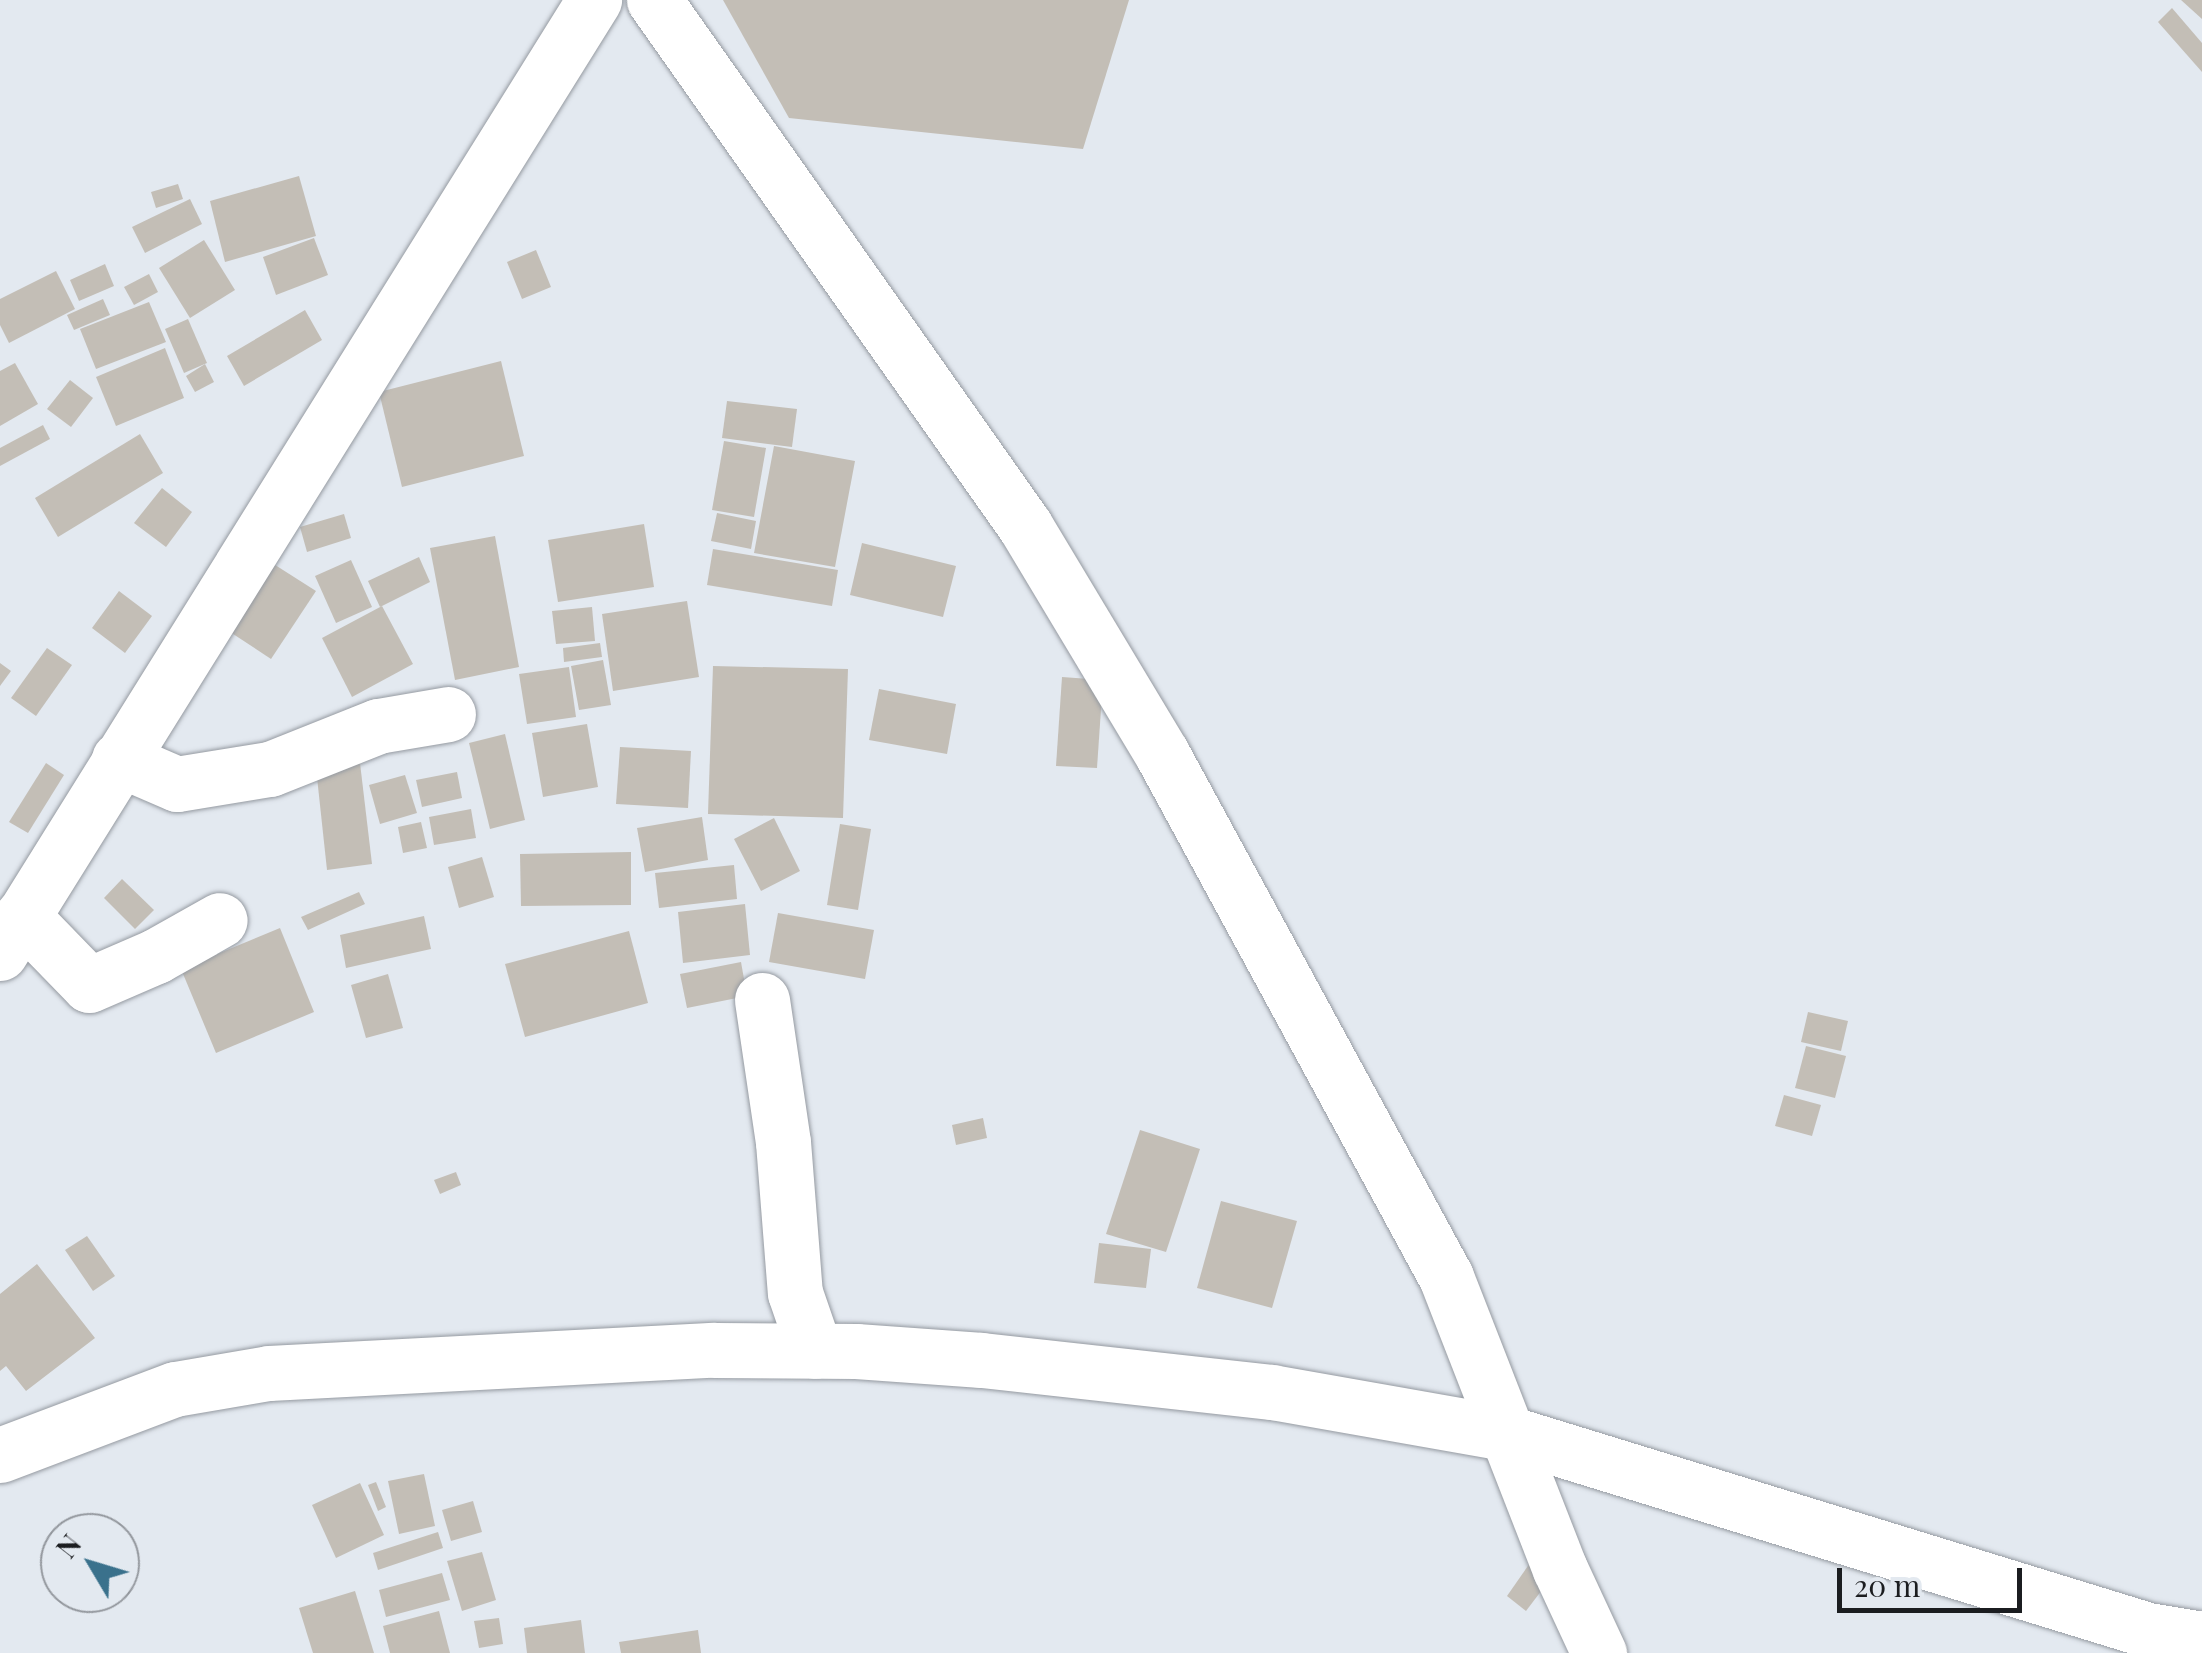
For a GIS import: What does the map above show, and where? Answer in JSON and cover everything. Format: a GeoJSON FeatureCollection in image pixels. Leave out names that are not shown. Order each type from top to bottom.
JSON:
{"type":"FeatureCollection","features":[{"type":"Feature","properties":{"kind":"street"},"geometry":{"type":"LineString","coordinates":[[220,920],[156,956],[90,986],[11,934],[594,0]]}},
{"type":"Feature","properties":{"kind":"street"},"geometry":{"type":"LineString","coordinates":[[654,0],[1025,526],[1162,754],[1446,1277],[1511,1434],[1560,1569],[1599,1653]]}},
{"type":"Feature","properties":{"kind":"street"},"geometry":{"type":"LineString","coordinates":[[119,759],[177,784],[270,769],[378,726],[448,714]]}},
{"type":"Feature","properties":{"kind":"street"},"geometry":{"type":"LineString","coordinates":[[762,1000],[782,1142],[795,1294],[815,1350]]}},
{"type":"Feature","properties":{"kind":"street"},"geometry":{"type":"LineString","coordinates":[[0,1455],[175,1389],[269,1373],[714,1350],[815,1350],[982,1360],[1272,1392],[1511,1434],[2148,1630],[2202,1639]]}},
{"type":"Feature","properties":{"kind":"building"},"geometry":{"type":"Polygon","coordinates":[[[723,0],[1129,0],[1083,149],[789,118],[723,0]]]}},
{"type":"Feature","properties":{"kind":"building"},"geometry":{"type":"Polygon","coordinates":[[[2181,0],[2202,0],[2202,19],[2181,0]]]}},
{"type":"Feature","properties":{"kind":"building"},"geometry":{"type":"Polygon","coordinates":[[[2172,8],[2202,43],[2202,72],[2158,22],[2172,8]]]}},
{"type":"Feature","properties":{"kind":"building"},"geometry":{"type":"Polygon","coordinates":[[[299,176],[316,236],[225,262],[210,201],[299,176]]]}},
{"type":"Feature","properties":{"kind":"building"},"geometry":{"type":"Polygon","coordinates":[[[178,184],[183,199],[156,208],[151,192],[178,184]]]}},
{"type":"Feature","properties":{"kind":"building"},"geometry":{"type":"Polygon","coordinates":[[[190,199],[202,224],[145,253],[132,227],[190,199]]]}},
{"type":"Feature","properties":{"kind":"building"},"geometry":{"type":"Polygon","coordinates":[[[314,238],[328,275],[276,295],[263,257],[314,238]]]}},
{"type":"Feature","properties":{"kind":"building"},"geometry":{"type":"Polygon","coordinates":[[[204,240],[235,290],[190,318],[159,268],[204,240]]]}},
{"type":"Feature","properties":{"kind":"building"},"geometry":{"type":"Polygon","coordinates":[[[536,250],[551,287],[522,299],[507,262],[536,250]]]}},
{"type":"Feature","properties":{"kind":"building"},"geometry":{"type":"Polygon","coordinates":[[[105,264],[114,286],[79,301],[70,280],[105,264]]]}},
{"type":"Feature","properties":{"kind":"building"},"geometry":{"type":"Polygon","coordinates":[[[56,271],[75,309],[9,343],[0,325],[0,299],[56,271]]]}},
{"type":"Feature","properties":{"kind":"building"},"geometry":{"type":"Polygon","coordinates":[[[149,274],[158,292],[134,305],[124,287],[149,274]]]}},
{"type":"Feature","properties":{"kind":"building"},"geometry":{"type":"Polygon","coordinates":[[[103,299],[110,315],[74,330],[67,315],[103,299]]]}},
{"type":"Feature","properties":{"kind":"building"},"geometry":{"type":"Polygon","coordinates":[[[149,302],[166,342],[96,369],[80,329],[149,302]]]}},
{"type":"Feature","properties":{"kind":"building"},"geometry":{"type":"Polygon","coordinates":[[[305,310],[322,340],[244,386],[227,356],[305,310]]]}},
{"type":"Feature","properties":{"kind":"building"},"geometry":{"type":"Polygon","coordinates":[[[188,319],[207,363],[184,373],[165,329],[188,319]]]}},
{"type":"Feature","properties":{"kind":"building"},"geometry":{"type":"Polygon","coordinates":[[[165,348],[184,398],[116,426],[96,377],[165,348]]]}},
{"type":"Feature","properties":{"kind":"building"},"geometry":{"type":"Polygon","coordinates":[[[501,361],[524,456],[402,487],[379,392],[501,361]]]}},
{"type":"Feature","properties":{"kind":"building"},"geometry":{"type":"Polygon","coordinates":[[[15,363],[38,404],[0,426],[0,371],[15,363]]]}},
{"type":"Feature","properties":{"kind":"building"},"geometry":{"type":"Polygon","coordinates":[[[205,364],[214,382],[195,392],[186,376],[205,364]]]}},
{"type":"Feature","properties":{"kind":"building"},"geometry":{"type":"Polygon","coordinates":[[[70,380],[93,398],[71,427],[47,409],[70,380]]]}},
{"type":"Feature","properties":{"kind":"building"},"geometry":{"type":"Polygon","coordinates":[[[727,401],[797,409],[792,447],[722,438],[727,401]]]}},
{"type":"Feature","properties":{"kind":"building"},"geometry":{"type":"Polygon","coordinates":[[[43,425],[50,439],[0,466],[0,448],[43,425]]]}},
{"type":"Feature","properties":{"kind":"building"},"geometry":{"type":"Polygon","coordinates":[[[140,434],[163,473],[58,537],[35,498],[140,434]]]}},
{"type":"Feature","properties":{"kind":"building"},"geometry":{"type":"Polygon","coordinates":[[[724,441],[766,448],[754,517],[712,510],[724,441]]]}},
{"type":"Feature","properties":{"kind":"building"},"geometry":{"type":"Polygon","coordinates":[[[774,446],[855,461],[835,567],[754,553],[774,446]]]}},
{"type":"Feature","properties":{"kind":"building"},"geometry":{"type":"Polygon","coordinates":[[[162,488],[192,512],[166,547],[134,523],[162,488]]]}},
{"type":"Feature","properties":{"kind":"building"},"geometry":{"type":"Polygon","coordinates":[[[717,513],[756,521],[751,549],[711,541],[717,513]]]}},
{"type":"Feature","properties":{"kind":"building"},"geometry":{"type":"Polygon","coordinates":[[[344,514],[351,538],[307,552],[300,527],[344,514]]]}},
{"type":"Feature","properties":{"kind":"building"},"geometry":{"type":"Polygon","coordinates":[[[644,524],[654,587],[558,602],[548,540],[644,524]]]}},
{"type":"Feature","properties":{"kind":"building"},"geometry":{"type":"Polygon","coordinates":[[[495,536],[519,667],[455,680],[430,548],[495,536]]]}},
{"type":"Feature","properties":{"kind":"building"},"geometry":{"type":"Polygon","coordinates":[[[862,543],[956,566],[943,617],[850,595],[862,543]]]}},
{"type":"Feature","properties":{"kind":"building"},"geometry":{"type":"Polygon","coordinates":[[[713,549],[838,570],[832,606],[707,585],[713,549]]]}},
{"type":"Feature","properties":{"kind":"building"},"geometry":{"type":"Polygon","coordinates":[[[419,557],[430,582],[380,607],[368,581],[419,557]]]}},
{"type":"Feature","properties":{"kind":"building"},"geometry":{"type":"Polygon","coordinates":[[[351,560],[372,607],[336,623],[315,576],[351,560]]]}},
{"type":"Feature","properties":{"kind":"building"},"geometry":{"type":"Polygon","coordinates":[[[272,563],[316,591],[271,659],[227,630],[272,563]]]}},
{"type":"Feature","properties":{"kind":"building"},"geometry":{"type":"Polygon","coordinates":[[[119,591],[152,616],[125,653],[92,628],[119,591]]]}},
{"type":"Feature","properties":{"kind":"building"},"geometry":{"type":"Polygon","coordinates":[[[687,601],[699,677],[613,691],[602,614],[687,601]]]}},
{"type":"Feature","properties":{"kind":"building"},"geometry":{"type":"Polygon","coordinates":[[[382,606],[413,664],[352,697],[322,638],[382,606]]]}},
{"type":"Feature","properties":{"kind":"building"},"geometry":{"type":"Polygon","coordinates":[[[592,607],[595,641],[556,644],[552,611],[592,607]]]}},
{"type":"Feature","properties":{"kind":"building"},"geometry":{"type":"Polygon","coordinates":[[[600,643],[602,657],[564,662],[563,648],[600,643]]]}},
{"type":"Feature","properties":{"kind":"building"},"geometry":{"type":"Polygon","coordinates":[[[47,648],[72,665],[36,716],[11,698],[47,648]]]}},
{"type":"Feature","properties":{"kind":"building"},"geometry":{"type":"Polygon","coordinates":[[[603,660],[611,705],[579,710],[571,666],[603,660]]]}},
{"type":"Feature","properties":{"kind":"building"},"geometry":{"type":"Polygon","coordinates":[[[0,663],[11,671],[0,686],[0,663]]]}},
{"type":"Feature","properties":{"kind":"building"},"geometry":{"type":"Polygon","coordinates":[[[713,666],[848,669],[843,818],[708,814],[713,666]]]}},
{"type":"Feature","properties":{"kind":"building"},"geometry":{"type":"Polygon","coordinates":[[[569,667],[576,717],[527,724],[519,674],[569,667]]]}},
{"type":"Feature","properties":{"kind":"building"},"geometry":{"type":"Polygon","coordinates":[[[1062,677],[1103,680],[1097,768],[1056,766],[1062,677]]]}},
{"type":"Feature","properties":{"kind":"building"},"geometry":{"type":"Polygon","coordinates":[[[879,689],[956,704],[947,754],[869,740],[879,689]]]}},
{"type":"Feature","properties":{"kind":"building"},"geometry":{"type":"Polygon","coordinates":[[[587,724],[598,787],[543,797],[532,733],[587,724]]]}},
{"type":"Feature","properties":{"kind":"building"},"geometry":{"type":"Polygon","coordinates":[[[505,734],[525,820],[490,829],[469,743],[505,734]]]}},
{"type":"Feature","properties":{"kind":"building"},"geometry":{"type":"Polygon","coordinates":[[[620,747],[691,751],[688,808],[616,804],[620,747]]]}},
{"type":"Feature","properties":{"kind":"building"},"geometry":{"type":"Polygon","coordinates":[[[46,763],[64,775],[28,833],[9,822],[46,763]]]}},
{"type":"Feature","properties":{"kind":"building"},"geometry":{"type":"Polygon","coordinates":[[[360,763],[372,864],[327,870],[316,768],[360,763]]]}},
{"type":"Feature","properties":{"kind":"building"},"geometry":{"type":"Polygon","coordinates":[[[457,772],[462,798],[422,807],[416,780],[457,772]]]}},
{"type":"Feature","properties":{"kind":"building"},"geometry":{"type":"Polygon","coordinates":[[[405,775],[417,813],[380,824],[369,785],[405,775]]]}},
{"type":"Feature","properties":{"kind":"building"},"geometry":{"type":"Polygon","coordinates":[[[471,809],[476,838],[434,845],[429,817],[471,809]]]}},
{"type":"Feature","properties":{"kind":"building"},"geometry":{"type":"Polygon","coordinates":[[[702,817],[708,860],[645,872],[637,828],[702,817]]]}},
{"type":"Feature","properties":{"kind":"building"},"geometry":{"type":"Polygon","coordinates":[[[774,818],[800,871],[761,891],[734,839],[774,818]]]}},
{"type":"Feature","properties":{"kind":"building"},"geometry":{"type":"Polygon","coordinates":[[[421,822],[427,848],[403,853],[398,827],[421,822]]]}},
{"type":"Feature","properties":{"kind":"building"},"geometry":{"type":"Polygon","coordinates":[[[840,824],[871,829],[858,910],[827,905],[840,824]]]}},
{"type":"Feature","properties":{"kind":"building"},"geometry":{"type":"Polygon","coordinates":[[[631,852],[631,905],[521,906],[520,854],[631,852]]]}},
{"type":"Feature","properties":{"kind":"building"},"geometry":{"type":"Polygon","coordinates":[[[482,857],[494,897],[459,908],[448,867],[482,857]]]}},
{"type":"Feature","properties":{"kind":"building"},"geometry":{"type":"Polygon","coordinates":[[[734,865],[737,899],[659,908],[655,873],[734,865]]]}},
{"type":"Feature","properties":{"kind":"building"},"geometry":{"type":"Polygon","coordinates":[[[122,879],[154,910],[135,929],[104,898],[122,879]]]}},
{"type":"Feature","properties":{"kind":"building"},"geometry":{"type":"Polygon","coordinates":[[[359,892],[365,904],[308,930],[301,917],[359,892]]]}},
{"type":"Feature","properties":{"kind":"building"},"geometry":{"type":"Polygon","coordinates":[[[745,904],[750,955],[683,963],[678,912],[745,904]]]}},
{"type":"Feature","properties":{"kind":"building"},"geometry":{"type":"Polygon","coordinates":[[[778,913],[874,930],[865,979],[769,962],[778,913]]]}},
{"type":"Feature","properties":{"kind":"building"},"geometry":{"type":"Polygon","coordinates":[[[424,916],[431,949],[346,968],[340,935],[424,916]]]}},
{"type":"Feature","properties":{"kind":"building"},"geometry":{"type":"Polygon","coordinates":[[[280,928],[314,1012],[216,1053],[181,969],[280,928]]]}},
{"type":"Feature","properties":{"kind":"building"},"geometry":{"type":"Polygon","coordinates":[[[629,931],[648,1003],[525,1037],[505,964],[629,931]]]}},
{"type":"Feature","properties":{"kind":"building"},"geometry":{"type":"Polygon","coordinates":[[[741,962],[747,996],[687,1008],[680,974],[741,962]]]}},
{"type":"Feature","properties":{"kind":"building"},"geometry":{"type":"Polygon","coordinates":[[[388,974],[403,1028],[366,1038],[351,985],[388,974]]]}},
{"type":"Feature","properties":{"kind":"building"},"geometry":{"type":"Polygon","coordinates":[[[1808,1012],[1848,1021],[1841,1051],[1801,1042],[1808,1012]]]}},
{"type":"Feature","properties":{"kind":"building"},"geometry":{"type":"Polygon","coordinates":[[[1806,1046],[1846,1056],[1835,1098],[1795,1088],[1806,1046]]]}},
{"type":"Feature","properties":{"kind":"building"},"geometry":{"type":"Polygon","coordinates":[[[1784,1095],[1821,1105],[1812,1136],[1775,1126],[1784,1095]]]}},
{"type":"Feature","properties":{"kind":"building"},"geometry":{"type":"Polygon","coordinates":[[[983,1118],[987,1138],[956,1145],[952,1125],[983,1118]]]}},
{"type":"Feature","properties":{"kind":"building"},"geometry":{"type":"Polygon","coordinates":[[[1140,1130],[1200,1149],[1166,1252],[1106,1234],[1140,1130]]]}},
{"type":"Feature","properties":{"kind":"building"},"geometry":{"type":"Polygon","coordinates":[[[456,1172],[461,1185],[440,1194],[434,1180],[456,1172]]]}},
{"type":"Feature","properties":{"kind":"building"},"geometry":{"type":"Polygon","coordinates":[[[1221,1201],[1297,1221],[1272,1308],[1197,1288],[1221,1201]]]}},
{"type":"Feature","properties":{"kind":"building"},"geometry":{"type":"Polygon","coordinates":[[[87,1236],[115,1276],[93,1291],[65,1250],[87,1236]]]}},
{"type":"Feature","properties":{"kind":"building"},"geometry":{"type":"Polygon","coordinates":[[[1099,1243],[1151,1249],[1146,1288],[1094,1283],[1099,1243]]]}},
{"type":"Feature","properties":{"kind":"building"},"geometry":{"type":"Polygon","coordinates":[[[37,1264],[95,1338],[26,1391],[6,1366],[0,1371],[0,1294],[37,1264]]]}},
{"type":"Feature","properties":{"kind":"building"},"geometry":{"type":"Polygon","coordinates":[[[424,1474],[435,1526],[399,1534],[388,1481],[424,1474]]]}},
{"type":"Feature","properties":{"kind":"building"},"geometry":{"type":"Polygon","coordinates":[[[376,1482],[386,1507],[378,1511],[368,1485],[376,1482]]]}},
{"type":"Feature","properties":{"kind":"building"},"geometry":{"type":"Polygon","coordinates":[[[360,1483],[384,1535],[336,1558],[312,1505],[360,1483]]]}},
{"type":"Feature","properties":{"kind":"building"},"geometry":{"type":"Polygon","coordinates":[[[473,1501],[482,1532],[451,1541],[442,1510],[473,1501]]]}},
{"type":"Feature","properties":{"kind":"building"},"geometry":{"type":"Polygon","coordinates":[[[438,1532],[443,1548],[378,1570],[373,1553],[438,1532]]]}},
{"type":"Feature","properties":{"kind":"building"},"geometry":{"type":"Polygon","coordinates":[[[482,1552],[496,1600],[462,1611],[447,1561],[482,1552]]]}},
{"type":"Feature","properties":{"kind":"building"},"geometry":{"type":"Polygon","coordinates":[[[1530,1563],[1551,1578],[1526,1611],[1507,1596],[1530,1563]]]}},
{"type":"Feature","properties":{"kind":"building"},"geometry":{"type":"Polygon","coordinates":[[[442,1573],[450,1600],[386,1617],[379,1590],[442,1573]]]}},
{"type":"Feature","properties":{"kind":"building"},"geometry":{"type":"Polygon","coordinates":[[[355,1591],[374,1653],[313,1653],[299,1608],[355,1591]]]}},
{"type":"Feature","properties":{"kind":"building"},"geometry":{"type":"Polygon","coordinates":[[[439,1611],[450,1653],[390,1653],[383,1626],[439,1611]]]}},
{"type":"Feature","properties":{"kind":"building"},"geometry":{"type":"Polygon","coordinates":[[[499,1618],[503,1644],[479,1648],[474,1621],[499,1618]]]}},
{"type":"Feature","properties":{"kind":"building"},"geometry":{"type":"Polygon","coordinates":[[[581,1620],[585,1653],[527,1653],[524,1628],[581,1620]]]}},
{"type":"Feature","properties":{"kind":"building"},"geometry":{"type":"Polygon","coordinates":[[[698,1630],[701,1653],[621,1653],[619,1642],[698,1630]]]}}]}
